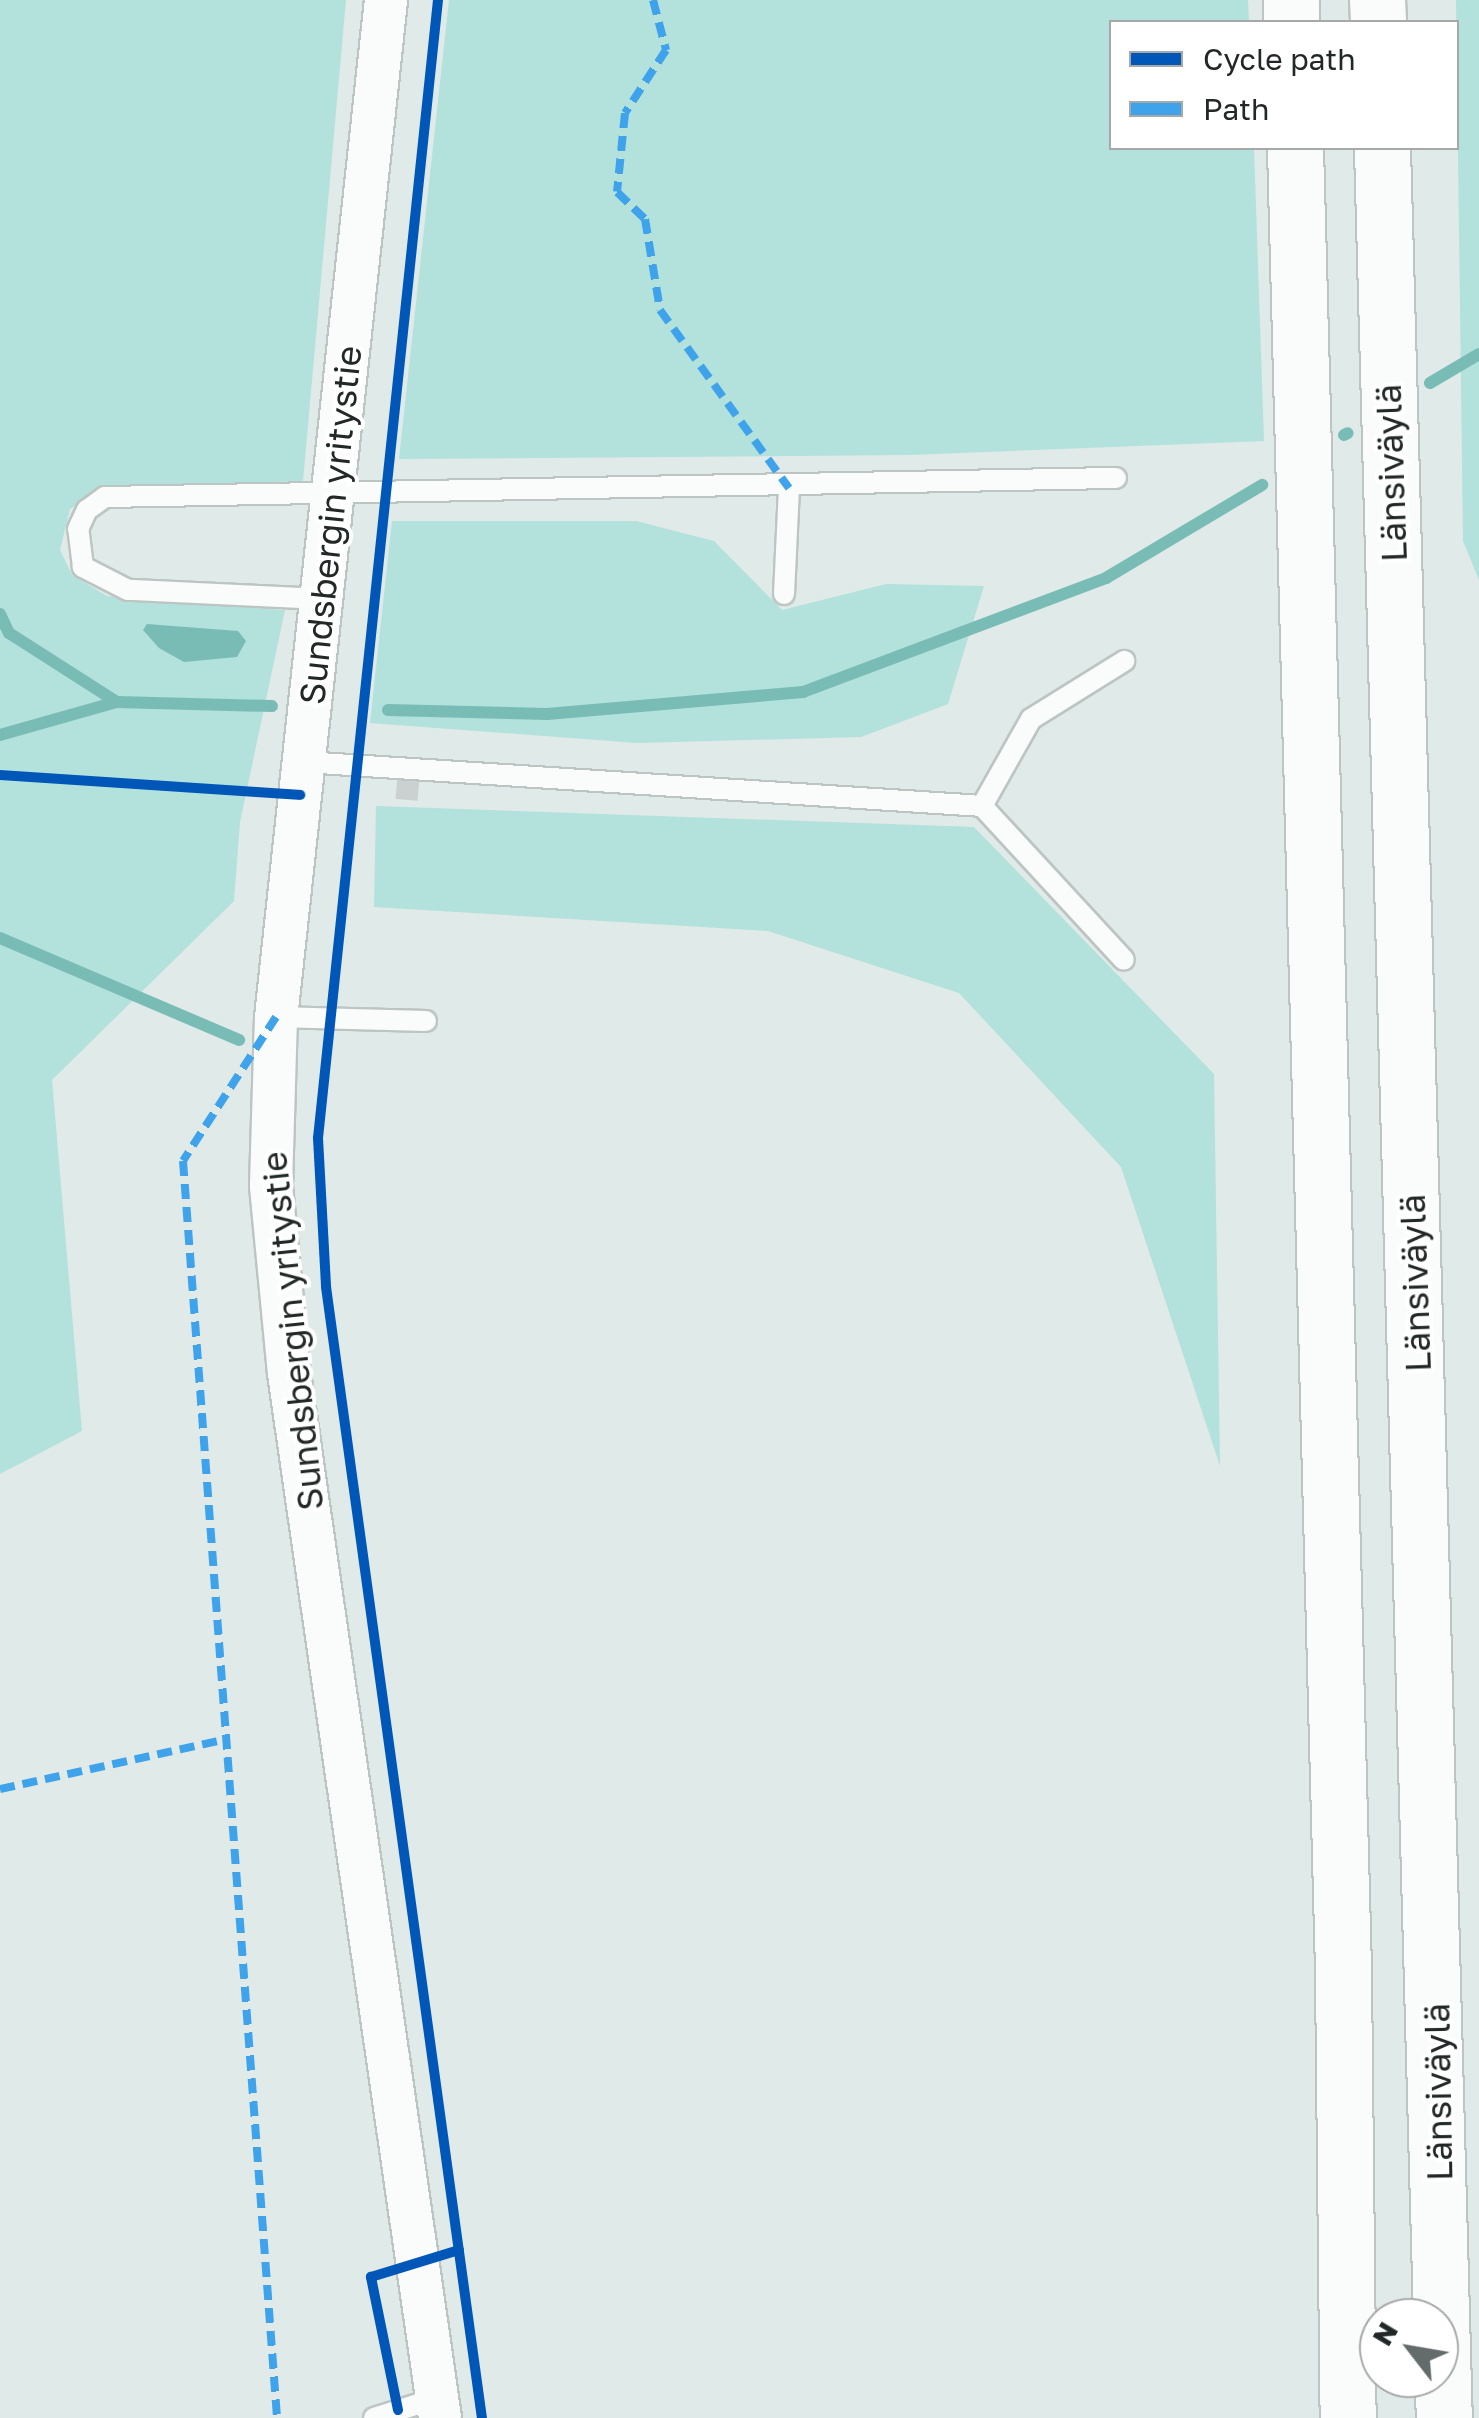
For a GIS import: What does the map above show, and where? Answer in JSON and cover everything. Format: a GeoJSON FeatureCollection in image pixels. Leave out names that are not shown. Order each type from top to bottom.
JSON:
{"type":"FeatureCollection","features":[{"type":"Feature","properties":{"kind":"highway"},"geometry":{"type":"LineString","coordinates":[[1294,150],[1343,1972],[1348,2418]]}},
{"type":"Feature","properties":{"kind":"highway","name":"Länsiväylä"},"geometry":{"type":"LineString","coordinates":[[1382,150],[1444,2418]]}},
{"type":"Feature","properties":{"kind":"street","name":"Sundsbergin yritystie"},"geometry":{"type":"LineString","coordinates":[[386,0],[276,1017],[271,1186],[290,1373],[439,2408]]}},
{"type":"Feature","properties":{"kind":"lane"},"geometry":{"type":"LineString","coordinates":[[322,599],[128,590],[83,567],[78,529],[87,510],[105,497],[789,488],[1116,478]]}},
{"type":"Feature","properties":{"kind":"lane"},"geometry":{"type":"LineString","coordinates":[[784,594],[789,488]]}},
{"type":"Feature","properties":{"kind":"lane"},"geometry":{"type":"LineString","coordinates":[[982,806],[1031,718],[1124,661]]}},
{"type":"Feature","properties":{"kind":"lane"},"geometry":{"type":"LineString","coordinates":[[304,762],[982,806],[1124,960]]}},
{"type":"Feature","properties":{"kind":"lane"},"geometry":{"type":"LineString","coordinates":[[276,1017],[426,1021]]}},
{"type":"Feature","properties":{"kind":"lane"},"geometry":{"type":"LineString","coordinates":[[374,2418],[439,2408]]}},
{"type":"Feature","properties":{"kind":"shaded area"},"geometry":{"type":"Polygon","coordinates":[[[0,0],[346,0],[303,481],[101,489],[70,509],[60,550],[72,575],[107,596],[285,610],[240,822],[234,901],[52,1080],[82,1431],[0,1474],[0,0]]]}},
{"type":"Feature","properties":{"kind":"shaded area"},"geometry":{"type":"Polygon","coordinates":[[[449,0],[1248,0],[1249,20],[1109,20],[1109,150],[1254,150],[1264,441],[909,455],[399,459],[449,0]]]}},
{"type":"Feature","properties":{"kind":"shaded area"},"geometry":{"type":"Polygon","coordinates":[[[1456,0],[1479,0],[1479,580],[1463,541],[1456,0]]]}},
{"type":"Feature","properties":{"kind":"shaded area"},"geometry":{"type":"Polygon","coordinates":[[[392,521],[636,521],[714,541],[782,610],[886,584],[984,586],[948,704],[861,737],[637,743],[370,723],[392,521]]]}},
{"type":"Feature","properties":{"kind":"shaded area"},"geometry":{"type":"Polygon","coordinates":[[[147,624],[238,631],[246,641],[237,657],[184,662],[159,648],[143,630],[147,624]]]}},
{"type":"Feature","properties":{"kind":"shaded area"},"geometry":{"type":"Polygon","coordinates":[[[376,806],[974,827],[1214,1074],[1220,1466],[1121,1167],[959,993],[768,931],[374,907],[376,806]]]}},
{"type":"Feature","properties":{"kind":"building"},"geometry":{"type":"Polygon","coordinates":[[[398,771],[420,773],[417,801],[396,799],[398,771]]]}},
{"type":"Feature","properties":{"kind":"waterway"},"geometry":{"type":"LineString","coordinates":[[1430,383],[1479,354]]}},
{"type":"Feature","properties":{"kind":"waterway"},"geometry":{"type":"LineString","coordinates":[[1344,435],[1348,433]]}},
{"type":"Feature","properties":{"kind":"waterway"},"geometry":{"type":"LineString","coordinates":[[388,710],[547,714],[803,692],[1106,578],[1262,485]]}},
{"type":"Feature","properties":{"kind":"waterway"},"geometry":{"type":"LineString","coordinates":[[0,614],[9,633],[117,702],[272,706]]}},
{"type":"Feature","properties":{"kind":"waterway"},"geometry":{"type":"LineString","coordinates":[[0,735],[117,702]]}},
{"type":"Feature","properties":{"kind":"waterway"},"geometry":{"type":"LineString","coordinates":[[0,938],[239,1040]]}},
{"type":"Feature","properties":{"kind":"marked path"},"geometry":{"type":"LineString","coordinates":[[653,0],[666,50],[625,113],[617,192],[645,219],[660,310],[789,488]]}},
{"type":"Feature","properties":{"kind":"marked path"},"geometry":{"type":"LineString","coordinates":[[276,1017],[183,1161],[277,2418]]}},
{"type":"Feature","properties":{"kind":"marked path"},"geometry":{"type":"LineString","coordinates":[[0,1789],[227,1739]]}},
{"type":"Feature","properties":{"kind":"cycle path"},"geometry":{"type":"LineString","coordinates":[[438,0],[318,1138],[326,1287],[482,2418]]}},
{"type":"Feature","properties":{"kind":"cycle path"},"geometry":{"type":"LineString","coordinates":[[0,775],[300,795]]}},
{"type":"Feature","properties":{"kind":"cycle path"},"geometry":{"type":"LineString","coordinates":[[398,2410],[371,2277],[459,2250]]}}]}
